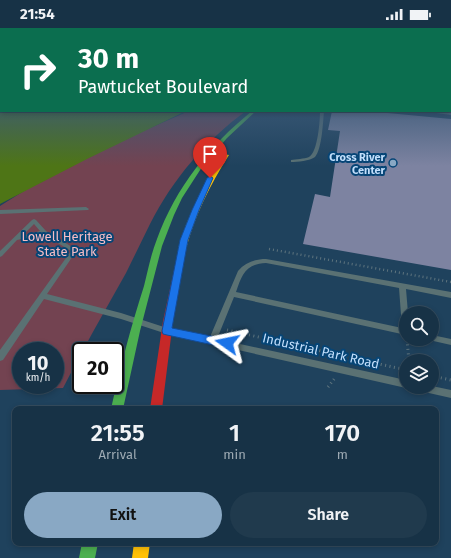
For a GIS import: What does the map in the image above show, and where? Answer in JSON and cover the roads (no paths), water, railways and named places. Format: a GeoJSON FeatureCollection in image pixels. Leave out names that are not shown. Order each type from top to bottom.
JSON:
{"type":"FeatureCollection","features":[{"type":"Feature","properties":{"kind":"main road"},"geometry":{"type":"LineString","coordinates":[[118,406],[136,321],[166,223],[185,187],[209,154],[228,133],[257,117]]}},
{"type":"Feature","properties":{"kind":"main road"},"geometry":{"type":"LineString","coordinates":[[156,406],[159,376],[184,240],[195,210],[210,178],[233,146]]}},
{"type":"Feature","properties":{"kind":"main road"},"geometry":{"type":"LineString","coordinates":[[87,558],[89,546]]}},
{"type":"Feature","properties":{"kind":"main road"},"geometry":{"type":"LineString","coordinates":[[140,558],[142,546]]}},
{"type":"Feature","properties":{"kind":"lane"},"geometry":{"type":"LineString","coordinates":[[292,161],[310,158],[314,155],[321,133],[322,117]]}},
{"type":"Feature","properties":{"kind":"lane"},"geometry":{"type":"LineString","coordinates":[[0,212],[86,209]]}},
{"type":"Feature","properties":{"kind":"lane"},"geometry":{"type":"LineString","coordinates":[[0,255],[34,221],[41,211]]}},
{"type":"Feature","properties":{"kind":"lane"},"geometry":{"type":"LineString","coordinates":[[0,357],[74,250],[44,232],[34,221]]}},
{"type":"Feature","properties":{"kind":"lane"},"geometry":{"type":"LineString","coordinates":[[15,239],[44,232]]}},
{"type":"Feature","properties":{"kind":"lane"},"geometry":{"type":"LineString","coordinates":[[214,340],[240,273],[244,268],[258,261],[266,261],[451,295]]}},
{"type":"Feature","properties":{"kind":"lane"},"geometry":{"type":"LineString","coordinates":[[402,286],[404,306]]}},
{"type":"Feature","properties":{"kind":"lane"},"geometry":{"type":"LineString","coordinates":[[232,294],[399,330]]}},
{"type":"Feature","properties":{"kind":"lane","name":"Industrial Park Road"},"geometry":{"type":"LineString","coordinates":[[43,296],[136,321],[167,331],[214,340],[399,382]]}},
{"type":"Feature","properties":{"kind":"lane"},"geometry":{"type":"LineString","coordinates":[[439,339],[451,342]]}},
{"type":"Feature","properties":{"kind":"lane"},"geometry":{"type":"LineString","coordinates":[[439,391],[451,394]]}},
{"type":"Feature","properties":{"kind":"place","name":"Cross River Center"},"geometry":{"type":"Point","coordinates":[393,163]}},
{"type":"Feature","properties":{"kind":"park label","name":"Lowell Heritage State Park"},"geometry":{"type":"Point","coordinates":[67,244]}}]}
